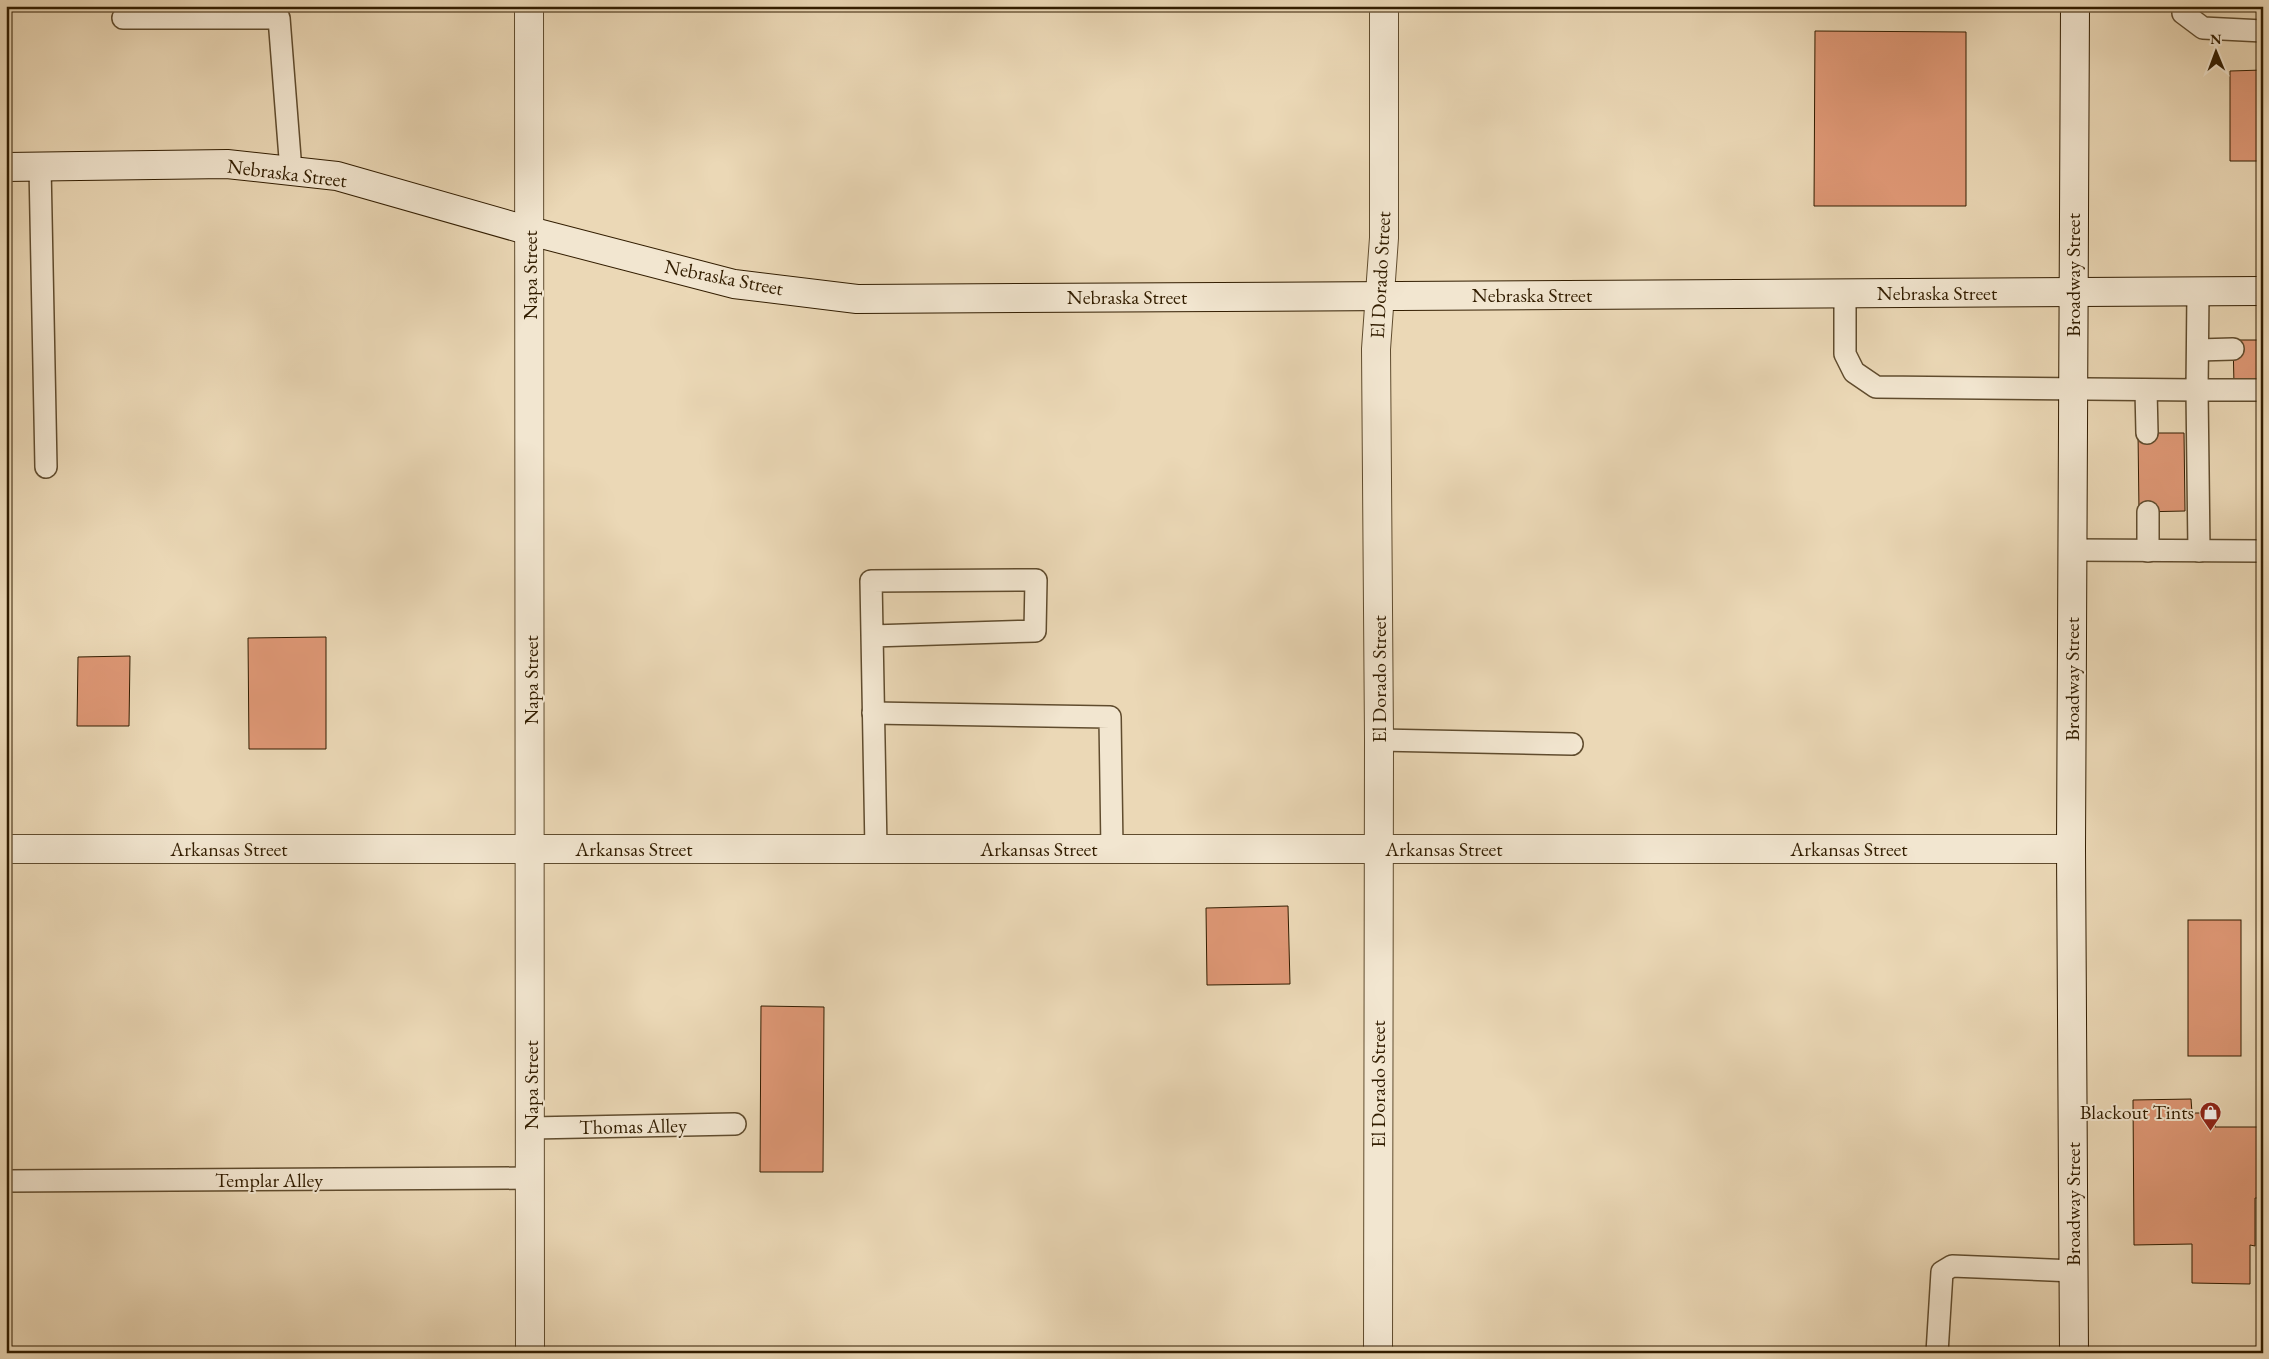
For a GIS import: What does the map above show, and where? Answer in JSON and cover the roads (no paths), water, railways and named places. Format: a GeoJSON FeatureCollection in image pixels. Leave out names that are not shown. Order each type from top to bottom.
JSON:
{"type":"FeatureCollection","features":[{"type":"Feature","properties":{"kind":"street","name":"Napa Street"},"geometry":{"type":"LineString","coordinates":[[529,6],[530,1353]]}},
{"type":"Feature","properties":{"kind":"street","name":"El Dorado Street"},"geometry":{"type":"LineString","coordinates":[[1378,1353],[1378,849],[1380,740],[1376,349],[1384,238],[1384,6]]}},
{"type":"Feature","properties":{"kind":"street","name":"Broadway Street"},"geometry":{"type":"LineString","coordinates":[[2074,1353],[2072,550],[2075,6]]}},
{"type":"Feature","properties":{"kind":"street","name":"Nebraska Street"},"geometry":{"type":"LineString","coordinates":[[6,166],[227,164],[337,176],[530,231],[734,284],[857,299],[2263,291]]}},
{"type":"Feature","properties":{"kind":"street","name":"Arkansas Street"},"geometry":{"type":"LineString","coordinates":[[6,849],[2072,849]]}},
{"type":"Feature","properties":{"kind":"lane"},"geometry":{"type":"LineString","coordinates":[[2183,6],[2183,13],[2203,28],[2263,30]]}},
{"type":"Feature","properties":{"kind":"lane"},"geometry":{"type":"LineString","coordinates":[[123,18],[279,18],[292,171]]}},
{"type":"Feature","properties":{"kind":"lane"},"geometry":{"type":"LineString","coordinates":[[40,166],[46,467]]}},
{"type":"Feature","properties":{"kind":"lane"},"geometry":{"type":"LineString","coordinates":[[2198,292],[2199,551]]}},
{"type":"Feature","properties":{"kind":"lane"},"geometry":{"type":"LineString","coordinates":[[1845,294],[1845,354],[1854,372],[1876,387],[2263,390]]}},
{"type":"Feature","properties":{"kind":"lane"},"geometry":{"type":"LineString","coordinates":[[2198,350],[2234,349]]}},
{"type":"Feature","properties":{"kind":"lane"},"geometry":{"type":"LineString","coordinates":[[2146,390],[2146,433]]}},
{"type":"Feature","properties":{"kind":"lane"},"geometry":{"type":"LineString","coordinates":[[2148,512],[2148,550]]}},
{"type":"Feature","properties":{"kind":"lane"},"geometry":{"type":"LineString","coordinates":[[2072,550],[2263,551]]}},
{"type":"Feature","properties":{"kind":"lane"},"geometry":{"type":"LineString","coordinates":[[872,636],[1035,631],[1036,580],[871,580],[873,713],[876,849]]}},
{"type":"Feature","properties":{"kind":"lane"},"geometry":{"type":"LineString","coordinates":[[873,713],[1110,717],[1112,849]]}},
{"type":"Feature","properties":{"kind":"lane"},"geometry":{"type":"LineString","coordinates":[[1380,740],[1572,744]]}},
{"type":"Feature","properties":{"kind":"lane","name":"Thomas Alley"},"geometry":{"type":"LineString","coordinates":[[531,1128],[735,1124]]}},
{"type":"Feature","properties":{"kind":"lane","name":"Templar Alley"},"geometry":{"type":"LineString","coordinates":[[6,1181],[531,1178]]}},
{"type":"Feature","properties":{"kind":"lane"},"geometry":{"type":"LineString","coordinates":[[1937,1353],[1942,1272],[1952,1266],[2074,1271]]}},
{"type":"Feature","properties":{"kind":"place","name":"Blackout Tints"},"geometry":{"type":"Point","coordinates":[2210,1131]}}]}
